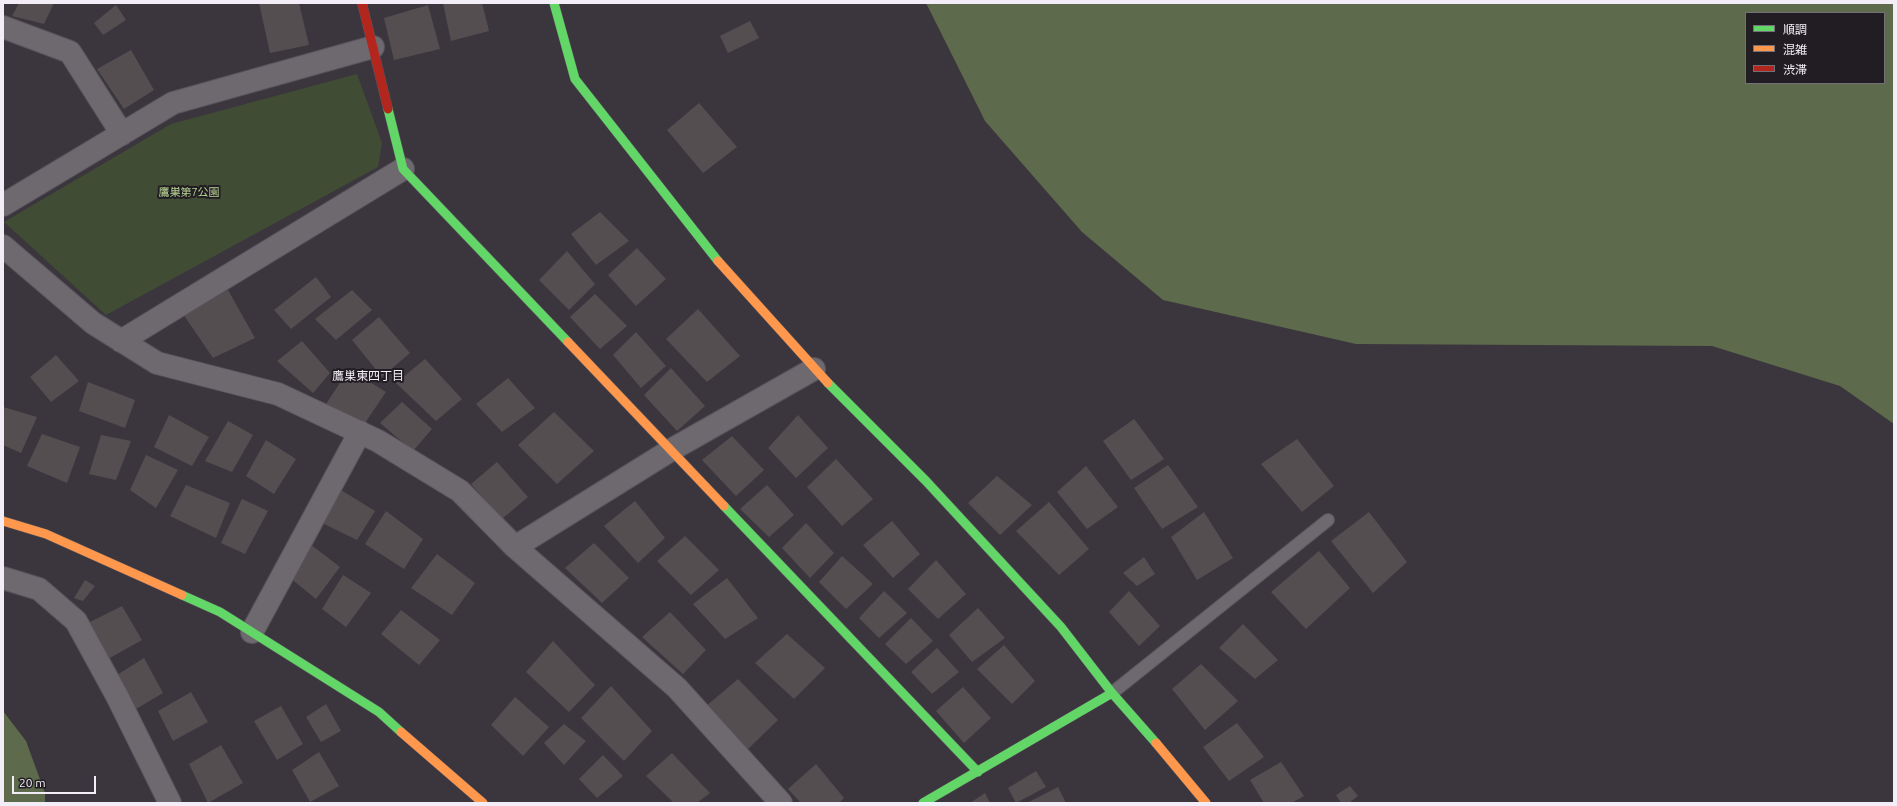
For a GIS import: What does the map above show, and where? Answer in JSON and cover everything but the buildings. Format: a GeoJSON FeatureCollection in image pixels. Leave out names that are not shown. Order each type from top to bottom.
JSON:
{"type":"FeatureCollection","features":[{"type":"Feature","properties":{"kind":"street"},"geometry":{"type":"LineString","coordinates":[[362,3],[402,169],[978,772]]}},
{"type":"Feature","properties":{"kind":"street"},"geometry":{"type":"LineString","coordinates":[[554,3],[575,79],[722,268],[814,369],[948,504],[1061,627],[1112,694],[1176,765],[1206,803]]}},
{"type":"Feature","properties":{"kind":"street"},"geometry":{"type":"LineString","coordinates":[[3,27],[70,52],[122,134]]}},
{"type":"Feature","properties":{"kind":"street"},"geometry":{"type":"LineString","coordinates":[[3,205],[173,103],[373,47]]}},
{"type":"Feature","properties":{"kind":"street"},"geometry":{"type":"LineString","coordinates":[[121,340],[402,169]]}},
{"type":"Feature","properties":{"kind":"street"},"geometry":{"type":"LineString","coordinates":[[3,246],[93,324],[157,363],[278,394],[378,441],[460,491],[515,547],[677,688],[781,803]]}},
{"type":"Feature","properties":{"kind":"street"},"geometry":{"type":"LineString","coordinates":[[515,547],[671,450],[814,369]]}},
{"type":"Feature","properties":{"kind":"street"},"geometry":{"type":"LineString","coordinates":[[252,632],[360,432]]}},
{"type":"Feature","properties":{"kind":"street"},"geometry":{"type":"LineString","coordinates":[[3,521],[46,534],[220,612],[379,712],[483,803]]}},
{"type":"Feature","properties":{"kind":"street"},"geometry":{"type":"LineString","coordinates":[[3,578],[39,589],[76,621],[117,696],[170,803]]}},
{"type":"Feature","properties":{"kind":"street"},"geometry":{"type":"LineString","coordinates":[[923,803],[1112,694]]}},
{"type":"Feature","properties":{"kind":"lane"},"geometry":{"type":"LineString","coordinates":[[1112,694],[1328,520]]}},
{"type":"Feature","properties":{"kind":"green space"},"geometry":{"type":"Polygon","coordinates":[[[926,3],[1894,3],[1894,424],[1840,386],[1712,346],[1356,344],[1163,300],[1082,232],[985,121],[926,3]]]}},
{"type":"Feature","properties":{"kind":"green space","name":"鷹巣第7公園"},"geometry":{"type":"Polygon","coordinates":[[[357,74],[382,143],[378,167],[106,315],[4,222],[171,124],[357,74]]]}},
{"type":"Feature","properties":{"kind":"green space"},"geometry":{"type":"Polygon","coordinates":[[[3,711],[26,741],[45,793],[45,803],[3,803],[3,711]]]}},
{"type":"Feature","properties":{"kind":"traffic: fast"},"geometry":{"type":"LineString","coordinates":[[554,3],[575,79],[718,261]]}},
{"type":"Feature","properties":{"kind":"traffic: fast"},"geometry":{"type":"LineString","coordinates":[[388,109],[403,169],[568,342]]}},
{"type":"Feature","properties":{"kind":"traffic: fast"},"geometry":{"type":"LineString","coordinates":[[828,383],[926,481],[1061,627],[1112,693],[1156,743]]}},
{"type":"Feature","properties":{"kind":"traffic: fast"},"geometry":{"type":"LineString","coordinates":[[724,506],[978,772]]}},
{"type":"Feature","properties":{"kind":"traffic: fast"},"geometry":{"type":"LineString","coordinates":[[182,595],[220,612],[379,712],[401,732]]}},
{"type":"Feature","properties":{"kind":"traffic: fast"},"geometry":{"type":"LineString","coordinates":[[923,803],[1112,693]]}},
{"type":"Feature","properties":{"kind":"traffic: slow"},"geometry":{"type":"LineString","coordinates":[[718,261],[828,383]]}},
{"type":"Feature","properties":{"kind":"traffic: slow"},"geometry":{"type":"LineString","coordinates":[[568,342],[724,506]]}},
{"type":"Feature","properties":{"kind":"traffic: slow"},"geometry":{"type":"LineString","coordinates":[[3,521],[46,534],[182,595]]}},
{"type":"Feature","properties":{"kind":"traffic: slow"},"geometry":{"type":"LineString","coordinates":[[401,732],[483,803]]}},
{"type":"Feature","properties":{"kind":"traffic: slow"},"geometry":{"type":"LineString","coordinates":[[1156,743],[1206,803]]}},
{"type":"Feature","properties":{"kind":"traffic: jam"},"geometry":{"type":"LineString","coordinates":[[362,3],[388,109]]}},
{"type":"Feature","properties":{"kind":"district","name":"鷹巣東四丁目"},"geometry":{"type":"Point","coordinates":[368,376]}}]}
